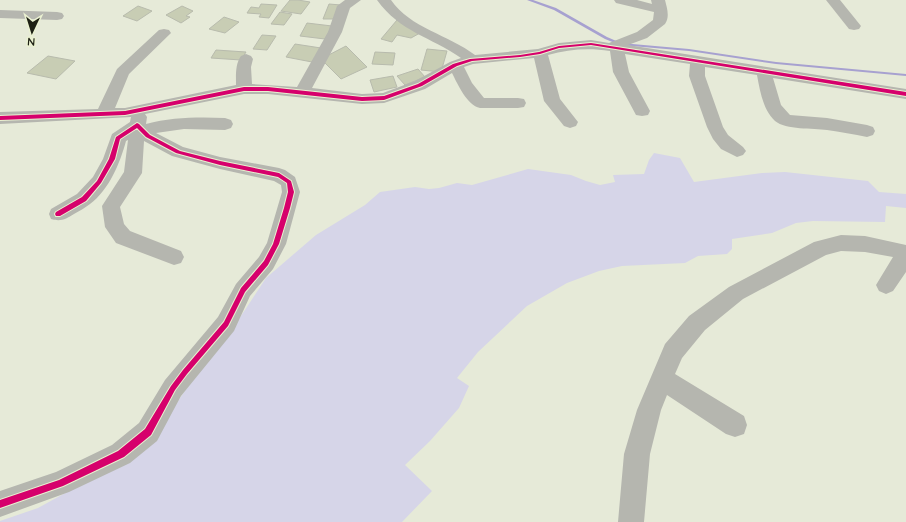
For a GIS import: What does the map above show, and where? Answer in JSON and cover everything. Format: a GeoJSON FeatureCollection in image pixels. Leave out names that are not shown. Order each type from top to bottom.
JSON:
{"type":"FeatureCollection","features":[{"type":"Feature","properties":{"kind":"street"},"geometry":{"type":"LineString","coordinates":[[302,92],[335,32],[344,6],[354,0]]}},
{"type":"Feature","properties":{"kind":"street"},"geometry":{"type":"LineString","coordinates":[[384,0],[397,16],[426,34],[454,47],[472,60]]}},
{"type":"Feature","properties":{"kind":"street"},"geometry":{"type":"LineString","coordinates":[[614,47],[642,35],[660,21],[660,5],[621,0]]}},
{"type":"Feature","properties":{"kind":"street"},"geometry":{"type":"LineString","coordinates":[[833,0],[854,26]]}},
{"type":"Feature","properties":{"kind":"street"},"geometry":{"type":"LineString","coordinates":[[0,14],[57,16]]}},
{"type":"Feature","properties":{"kind":"street"},"geometry":{"type":"LineString","coordinates":[[104,114],[122,72],[164,33]]}},
{"type":"Feature","properties":{"kind":"street"},"geometry":{"type":"LineString","coordinates":[[58,214],[84,199],[99,182],[112,159],[118,138],[140,123],[197,98],[244,89],[302,92],[362,99],[384,98],[420,85],[455,65],[472,60],[540,53],[559,47],[591,44],[906,94]]}},
{"type":"Feature","properties":{"kind":"street"},"geometry":{"type":"LineString","coordinates":[[614,47],[621,72],[642,111]]}},
{"type":"Feature","properties":{"kind":"street"},"geometry":{"type":"LineString","coordinates":[[540,53],[552,101],[570,122]]}},
{"type":"Feature","properties":{"kind":"street"},"geometry":{"type":"LineString","coordinates":[[244,89],[244,67],[246,59]]}},
{"type":"Feature","properties":{"kind":"street"},"geometry":{"type":"LineString","coordinates":[[698,62],[698,76],[715,127],[721,139],[737,151]]}},
{"type":"Feature","properties":{"kind":"street"},"geometry":{"type":"LineString","coordinates":[[455,65],[466,85],[480,103],[518,103]]}},
{"type":"Feature","properties":{"kind":"street"},"geometry":{"type":"LineString","coordinates":[[764,71],[770,98],[780,117],[786,120],[826,124],[867,131]]}},
{"type":"Feature","properties":{"kind":"street"},"geometry":{"type":"LineString","coordinates":[[0,118],[104,114],[157,126],[176,124],[225,124]]}},
{"type":"Feature","properties":{"kind":"street"},"geometry":{"type":"LineString","coordinates":[[140,123],[133,173],[111,206],[115,227],[123,237],[174,257]]}},
{"type":"Feature","properties":{"kind":"street"},"geometry":{"type":"LineString","coordinates":[[0,504],[60,483],[121,454],[148,432],[173,388],[226,324],[243,290],[266,263],[276,244],[291,192],[289,182],[279,175],[220,164],[178,152],[148,136],[140,123]]}},
{"type":"Feature","properties":{"kind":"street"},"geometry":{"type":"LineString","coordinates":[[636,515],[637,454],[649,410],[673,351],[697,323],[736,292],[821,248],[841,243],[865,244],[892,249],[906,254],[886,285]]}},
{"type":"Feature","properties":{"kind":"street"},"geometry":{"type":"LineString","coordinates":[[661,378],[735,425]]}},
{"type":"Feature","properties":{"kind":"shaded area"},"geometry":{"type":"Polygon","coordinates":[[[654,153],[680,158],[694,182],[762,173],[785,172],[868,181],[879,192],[906,194],[906,208],[886,206],[885,222],[813,221],[796,223],[772,233],[732,239],[732,249],[727,254],[698,256],[685,263],[622,266],[599,271],[567,283],[527,306],[478,352],[457,378],[469,386],[459,408],[430,441],[405,465],[432,491],[402,522],[0,522],[38,508],[134,455],[154,437],[194,377],[233,328],[266,278],[316,235],[365,205],[380,192],[415,187],[429,189],[439,188],[457,183],[472,185],[528,169],[571,175],[600,185],[615,182],[613,175],[644,174],[649,160],[654,153]]]}},
{"type":"Feature","properties":{"kind":"building"},"geometry":{"type":"Polygon","coordinates":[[[290,0],[310,2],[301,14],[281,11],[290,0]]]}},
{"type":"Feature","properties":{"kind":"building"},"geometry":{"type":"Polygon","coordinates":[[[261,4],[277,5],[269,18],[259,17],[261,14],[247,13],[251,7],[259,8],[261,4]]]}},
{"type":"Feature","properties":{"kind":"building"},"geometry":{"type":"Polygon","coordinates":[[[329,4],[341,5],[335,19],[323,19],[329,4]]]}},
{"type":"Feature","properties":{"kind":"building"},"geometry":{"type":"Polygon","coordinates":[[[138,6],[152,11],[137,21],[123,16],[138,6]]]}},
{"type":"Feature","properties":{"kind":"building"},"geometry":{"type":"Polygon","coordinates":[[[182,6],[193,11],[186,16],[190,17],[181,23],[166,15],[182,6]]]}},
{"type":"Feature","properties":{"kind":"building"},"geometry":{"type":"Polygon","coordinates":[[[280,12],[292,14],[284,25],[271,24],[280,12]]]}},
{"type":"Feature","properties":{"kind":"building"},"geometry":{"type":"Polygon","coordinates":[[[224,17],[239,22],[225,33],[209,29],[224,17]]]}},
{"type":"Feature","properties":{"kind":"building"},"geometry":{"type":"Polygon","coordinates":[[[397,20],[420,33],[411,38],[397,35],[392,42],[381,39],[397,20]]]}},
{"type":"Feature","properties":{"kind":"building"},"geometry":{"type":"Polygon","coordinates":[[[307,23],[332,26],[325,39],[300,36],[307,23]]]}},
{"type":"Feature","properties":{"kind":"building"},"geometry":{"type":"Polygon","coordinates":[[[262,35],[276,36],[267,50],[253,49],[262,35]]]}},
{"type":"Feature","properties":{"kind":"building"},"geometry":{"type":"Polygon","coordinates":[[[295,44],[321,48],[312,62],[286,57],[295,44]]]}},
{"type":"Feature","properties":{"kind":"building"},"geometry":{"type":"Polygon","coordinates":[[[346,46],[367,67],[341,79],[321,59],[346,46]]]}},
{"type":"Feature","properties":{"kind":"building"},"geometry":{"type":"Polygon","coordinates":[[[427,49],[447,51],[441,72],[421,70],[427,49]]]}},
{"type":"Feature","properties":{"kind":"building"},"geometry":{"type":"Polygon","coordinates":[[[216,50],[246,52],[241,60],[211,58],[216,50]]]}},
{"type":"Feature","properties":{"kind":"building"},"geometry":{"type":"Polygon","coordinates":[[[375,52],[395,53],[393,65],[372,64],[375,52]]]}},
{"type":"Feature","properties":{"kind":"building"},"geometry":{"type":"Polygon","coordinates":[[[48,56],[75,61],[56,79],[27,73],[48,56]]]}},
{"type":"Feature","properties":{"kind":"building"},"geometry":{"type":"Polygon","coordinates":[[[418,69],[425,77],[405,85],[397,76],[418,69]]]}},
{"type":"Feature","properties":{"kind":"building"},"geometry":{"type":"Polygon","coordinates":[[[393,76],[397,87],[374,92],[370,80],[393,76]]]}},
{"type":"Feature","properties":{"kind":"waterway"},"geometry":{"type":"LineString","coordinates":[[529,0],[555,9],[606,38],[620,44],[689,50],[776,63],[906,75]]}},
{"type":"Feature","properties":{"kind":"cycle path"},"geometry":{"type":"LineString","coordinates":[[0,118],[125,113],[244,89],[268,89],[362,99],[384,98],[420,85],[455,65],[472,60],[520,56],[540,53],[559,47],[591,44],[906,94]]}},
{"type":"Feature","properties":{"kind":"cycle path"},"geometry":{"type":"LineString","coordinates":[[0,504],[60,483],[121,454],[148,432],[173,388],[226,324],[243,290],[266,263],[276,244],[291,192],[289,182],[279,175],[220,163],[178,152],[148,136],[137,125],[118,138],[112,159],[99,182],[84,199],[58,214]]}}]}
